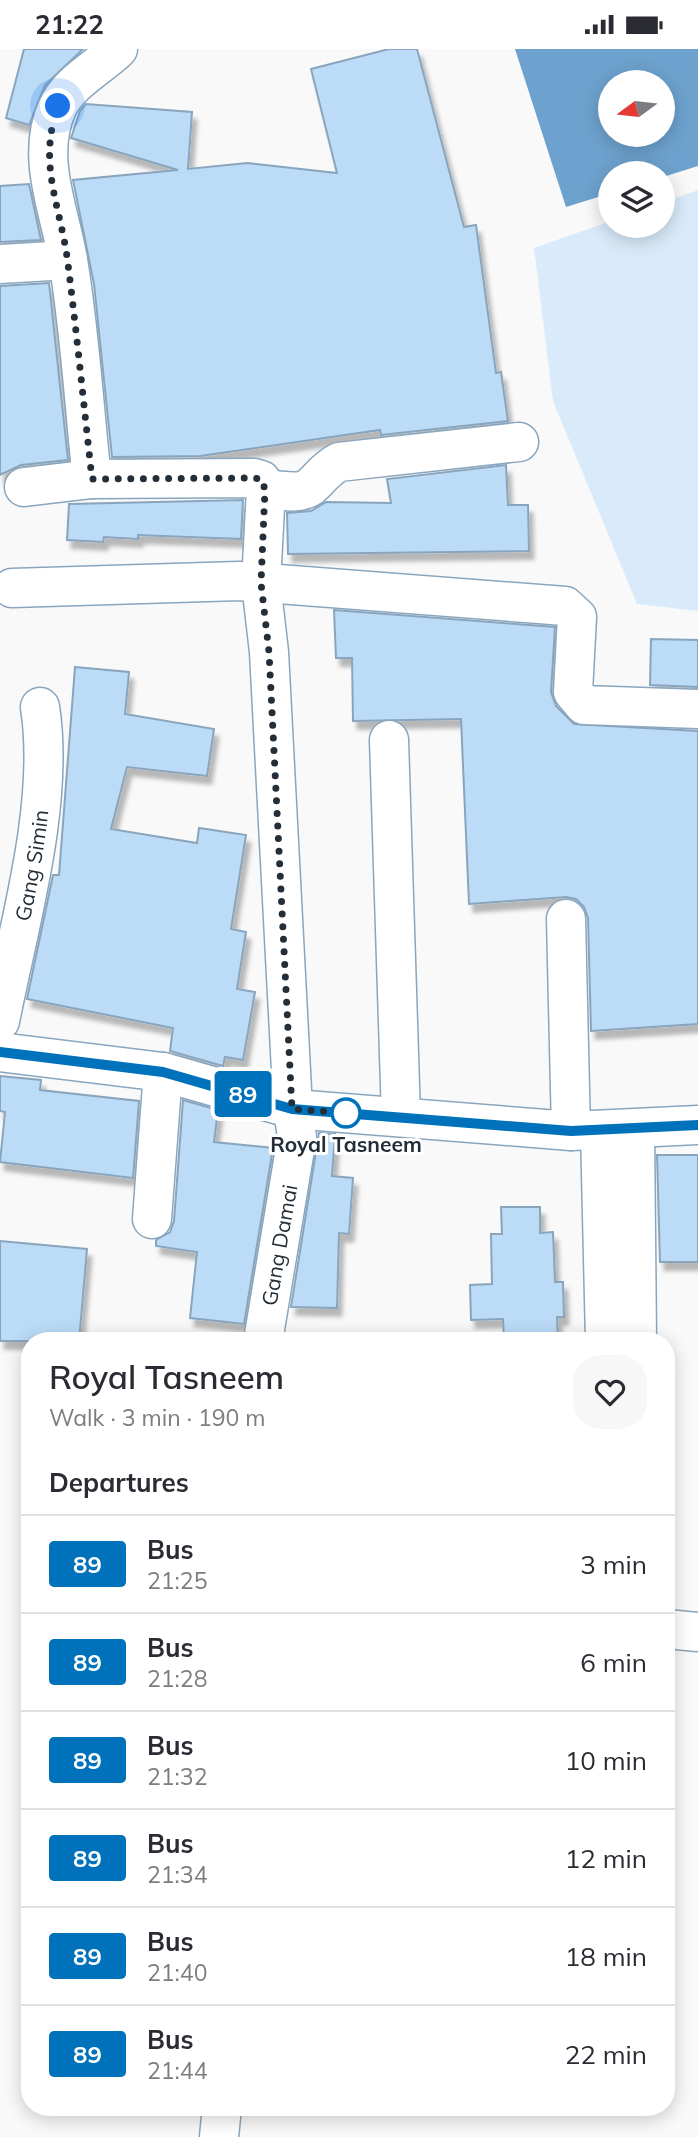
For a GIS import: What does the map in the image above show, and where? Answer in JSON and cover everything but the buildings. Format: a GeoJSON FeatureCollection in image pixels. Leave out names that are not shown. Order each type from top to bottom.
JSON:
{"type":"FeatureCollection","features":[{"type":"Feature","properties":{"kind":"street"},"geometry":{"type":"LineString","coordinates":[[92,479],[68,260],[50,177],[48,154],[51,124],[58,106],[78,81],[118,49]]}},
{"type":"Feature","properties":{"kind":"street"},"geometry":{"type":"LineString","coordinates":[[0,264],[68,260]]}},
{"type":"Feature","properties":{"kind":"street"},"geometry":{"type":"LineString","coordinates":[[24,487],[92,479],[254,478],[261,479],[265,489],[301,491],[312,486],[323,470],[340,462],[519,442]]}},
{"type":"Feature","properties":{"kind":"street","name":"Gang Damai"},"geometry":{"type":"LineString","coordinates":[[264,1332],[297,1137],[292,1109],[269,652],[261,583],[265,489]]}},
{"type":"Feature","properties":{"kind":"street"},"geometry":{"type":"LineString","coordinates":[[12,588],[261,583],[565,606],[577,617],[573,692],[576,700],[584,705],[698,709]]}},
{"type":"Feature","properties":{"kind":"street","name":"Gang Simin"},"geometry":{"type":"LineString","coordinates":[[0,1021],[36,841],[45,741],[40,707]]}},
{"type":"Feature","properties":{"kind":"street"},"geometry":{"type":"LineString","coordinates":[[389,740],[401,1117]]}},
{"type":"Feature","properties":{"kind":"street"},"geometry":{"type":"LineString","coordinates":[[566,919],[636,1332]]}},
{"type":"Feature","properties":{"kind":"street"},"geometry":{"type":"LineString","coordinates":[[0,1052],[163,1072],[292,1109],[602,1130],[698,1125]]}},
{"type":"Feature","properties":{"kind":"street"},"geometry":{"type":"LineString","coordinates":[[152,1219],[163,1072]]}},
{"type":"Feature","properties":{"kind":"street"},"geometry":{"type":"LineString","coordinates":[[602,1130],[605,1332]]}},
{"type":"Feature","properties":{"kind":"street"},"geometry":{"type":"LineString","coordinates":[[675,1630],[698,1632]]}},
{"type":"Feature","properties":{"kind":"street"},"geometry":{"type":"LineString","coordinates":[[219,2137],[221,2116]]}},
{"type":"Feature","properties":{"kind":"shaded area"},"geometry":{"type":"Polygon","coordinates":[[[698,190],[698,611],[637,604],[553,401],[534,248],[598,226],[598,238],[675,238],[675,199],[698,190]]]}},
{"type":"Feature","properties":{"kind":"water"},"geometry":{"type":"Polygon","coordinates":[[[515,49],[698,49],[698,166],[675,173],[675,161],[598,161],[598,197],[566,207],[515,49]]]}},
{"type":"Feature","properties":{"kind":"bus line","name":"89"},"geometry":{"type":"LineString","coordinates":[[0,1052],[163,1072],[292,1109],[571,1131],[698,1125]]}},
{"type":"Feature","properties":{"kind":"place","name":"Royal Tasneem"},"geometry":{"type":"Point","coordinates":[346,1113]}},
{"type":"Feature","properties":{"kind":"route"},"geometry":{"type":"LineString","coordinates":[[58,106],[51,124],[48,154],[52,188],[68,260],[92,479],[254,478],[261,479],[265,489],[261,583],[269,652],[292,1109],[346,1113]]}}]}
